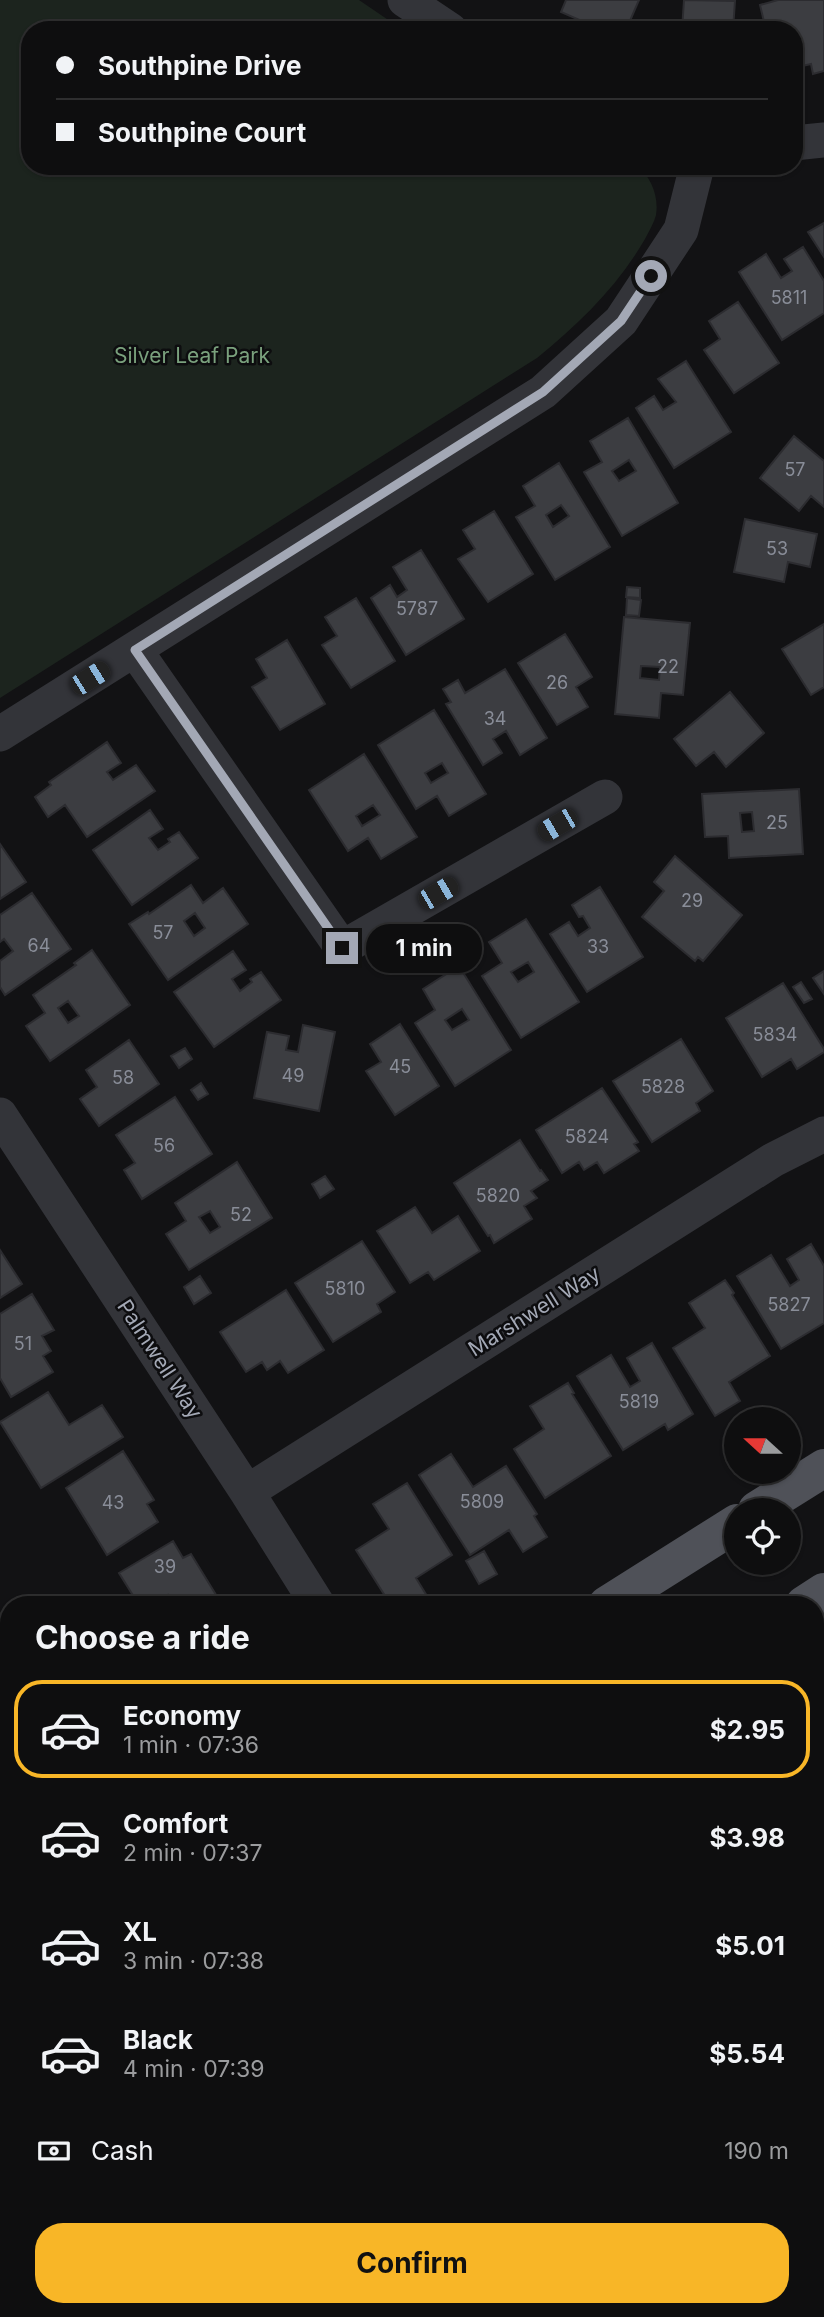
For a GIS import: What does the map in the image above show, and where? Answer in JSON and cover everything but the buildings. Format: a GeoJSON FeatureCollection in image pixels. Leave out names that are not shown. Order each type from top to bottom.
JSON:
{"type":"FeatureCollection","features":[{"type":"Feature","properties":{"kind":"main road"},"geometry":{"type":"LineString","coordinates":[[776,1498],[824,1468]]}},
{"type":"Feature","properties":{"kind":"main road"},"geometry":{"type":"LineString","coordinates":[[621,1596],[724,1531]]}},
{"type":"Feature","properties":{"kind":"street"},"geometry":{"type":"LineString","coordinates":[[405,0],[436,21]]}},
{"type":"Feature","properties":{"kind":"street"},"geometry":{"type":"LineString","coordinates":[[803,142],[824,140]]}},
{"type":"Feature","properties":{"kind":"street"},"geometry":{"type":"LineString","coordinates":[[0,734],[543,392],[621,321],[681,230],[695,175]]}},
{"type":"Feature","properties":{"kind":"street"},"geometry":{"type":"LineString","coordinates":[[135,650],[342,948],[605,797]]}},
{"type":"Feature","properties":{"kind":"street","name":"Palmwell Way"},"geometry":{"type":"LineString","coordinates":[[3,1127],[247,1492],[312,1596]]}},
{"type":"Feature","properties":{"kind":"street","name":"Marshwell Way"},"geometry":{"type":"LineString","coordinates":[[247,1492],[773,1160],[824,1134]]}},
{"type":"Feature","properties":{"kind":"green space","name":"Silver Leaf Park"},"geometry":{"type":"Polygon","coordinates":[[[0,0],[359,0],[390,21],[21,21],[21,175],[647,176],[653,188],[657,208],[645,239],[623,273],[583,318],[537,358],[0,698],[0,0]]]}},
{"type":"Feature","properties":{"kind":"route"},"geometry":{"type":"LineString","coordinates":[[342,948],[135,650],[543,392],[621,321],[651,276]]}}]}
